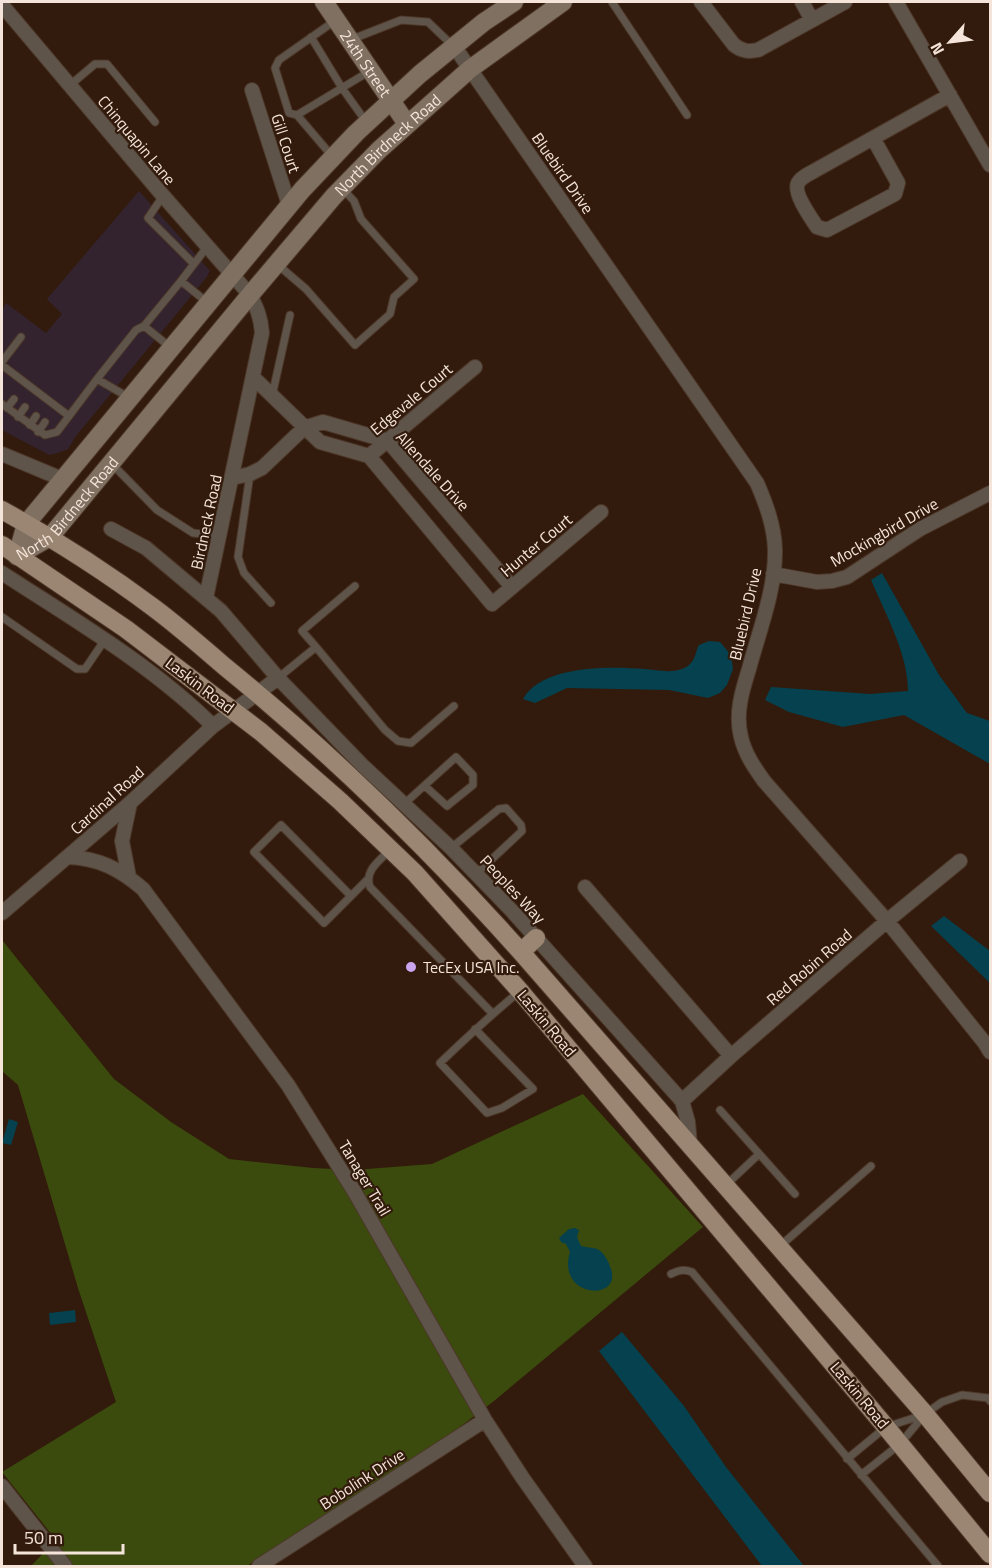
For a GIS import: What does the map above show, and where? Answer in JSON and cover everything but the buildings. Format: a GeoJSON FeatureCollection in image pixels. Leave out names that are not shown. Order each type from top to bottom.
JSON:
{"type":"FeatureCollection","features":[{"type":"Feature","properties":{"kind":"main road","name":"24th Street"},"geometry":{"type":"LineString","coordinates":[[324,2],[407,124]]}},
{"type":"Feature","properties":{"kind":"main road","name":"North Birdneck Road"},"geometry":{"type":"LineString","coordinates":[[17,556],[26,524],[289,205],[390,102],[454,46],[514,2]]}},
{"type":"Feature","properties":{"kind":"main road","name":"North Birdneck Road"},"geometry":{"type":"LineString","coordinates":[[17,556],[50,537],[250,295],[342,188],[407,124],[470,69],[563,2]]}},
{"type":"Feature","properties":{"kind":"main road","name":"Laskin Road"},"geometry":{"type":"LineString","coordinates":[[2,510],[50,537],[153,608],[257,693],[365,789],[477,902],[540,973],[925,1414],[990,1494]]}},
{"type":"Feature","properties":{"kind":"main road","name":"Laskin Road"},"geometry":{"type":"LineString","coordinates":[[2,545],[126,629],[233,710],[340,801],[390,849],[520,991],[990,1554]]}},
{"type":"Feature","properties":{"kind":"main road"},"geometry":{"type":"LineString","coordinates":[[521,952],[536,938]]}},
{"type":"Feature","properties":{"kind":"main road"},"geometry":{"type":"LineString","coordinates":[[520,991],[540,973]]}},
{"type":"Feature","properties":{"kind":"street"},"geometry":{"type":"LineString","coordinates":[[701,2],[734,45],[750,52],[758,50],[845,2]]}},
{"type":"Feature","properties":{"kind":"street"},"geometry":{"type":"LineString","coordinates":[[802,2],[812,20]]}},
{"type":"Feature","properties":{"kind":"street"},"geometry":{"type":"LineString","coordinates":[[896,2],[990,165]]}},
{"type":"Feature","properties":{"kind":"street","name":"Chinquapin Lane"},"geometry":{"type":"LineString","coordinates":[[2,5],[250,295]]}},
{"type":"Feature","properties":{"kind":"street","name":"Bluebird Drive"},"geometry":{"type":"LineString","coordinates":[[454,46],[757,483],[768,509],[774,536],[773,574],[740,700],[739,726],[746,752],[764,781],[887,921],[990,1052]]}},
{"type":"Feature","properties":{"kind":"street","name":"Gill Court"},"geometry":{"type":"LineString","coordinates":[[252,90],[289,205]]}},
{"type":"Feature","properties":{"kind":"street"},"geometry":{"type":"LineString","coordinates":[[873,138],[898,183],[895,194],[827,230],[817,228],[798,193],[797,186],[800,180],[814,171],[873,138],[950,95]]}},
{"type":"Feature","properties":{"kind":"street","name":"Birdneck Road"},"geometry":{"type":"LineString","coordinates":[[206,598],[262,333],[257,306],[250,295]]}},
{"type":"Feature","properties":{"kind":"street","name":"Edgevale Court"},"geometry":{"type":"LineString","coordinates":[[369,456],[475,367]]}},
{"type":"Feature","properties":{"kind":"street"},"geometry":{"type":"LineString","coordinates":[[254,378],[320,442],[369,456]]}},
{"type":"Feature","properties":{"kind":"street","name":"Allendale Drive"},"geometry":{"type":"LineString","coordinates":[[304,428],[323,422],[388,441],[512,587]]}},
{"type":"Feature","properties":{"kind":"street"},"geometry":{"type":"LineString","coordinates":[[232,478],[250,474],[271,460],[304,428]]}},
{"type":"Feature","properties":{"kind":"street"},"geometry":{"type":"LineString","coordinates":[[2,454],[62,479]]}},
{"type":"Feature","properties":{"kind":"street","name":"Hunter Court"},"geometry":{"type":"LineString","coordinates":[[369,456],[492,604],[601,512]]}},
{"type":"Feature","properties":{"kind":"street","name":"Mockingbird Drive"},"geometry":{"type":"LineString","coordinates":[[773,574],[817,582],[847,577],[920,529],[990,492]]}},
{"type":"Feature","properties":{"kind":"street"},"geometry":{"type":"LineString","coordinates":[[111,529],[146,548],[206,598],[243,636],[278,678],[233,710]]}},
{"type":"Feature","properties":{"kind":"street"},"geometry":{"type":"LineString","coordinates":[[2,576],[17,556]]}},
{"type":"Feature","properties":{"kind":"street","name":"Laskin Road"},"geometry":{"type":"LineString","coordinates":[[2,576],[160,678],[213,726]]}},
{"type":"Feature","properties":{"kind":"street","name":"Peoples Way"},"geometry":{"type":"LineString","coordinates":[[278,678],[363,766],[476,874],[682,1101],[688,1122],[690,1145]]}},
{"type":"Feature","properties":{"kind":"street","name":"Cardinal Road"},"geometry":{"type":"LineString","coordinates":[[2,913],[130,804],[233,710]]}},
{"type":"Feature","properties":{"kind":"street"},"geometry":{"type":"LineString","coordinates":[[129,877],[122,841],[130,804]]}},
{"type":"Feature","properties":{"kind":"street","name":"Tanager Trail"},"geometry":{"type":"LineString","coordinates":[[68,857],[100,862],[129,877],[149,897],[288,1085],[354,1191],[485,1420],[585,1566]]}},
{"type":"Feature","properties":{"kind":"street","name":"Red Robin Road"},"geometry":{"type":"LineString","coordinates":[[682,1101],[730,1056],[960,861]]}},
{"type":"Feature","properties":{"kind":"street"},"geometry":{"type":"LineString","coordinates":[[585,887],[730,1056]]}},
{"type":"Feature","properties":{"kind":"street","name":"Bobolink Drive"},"geometry":{"type":"LineString","coordinates":[[259,1566],[485,1420]]}},
{"type":"Feature","properties":{"kind":"street"},"geometry":{"type":"LineString","coordinates":[[2,1486],[65,1566]]}},
{"type":"Feature","properties":{"kind":"lane"},"geometry":{"type":"LineString","coordinates":[[612,2],[687,115]]}},
{"type":"Feature","properties":{"kind":"lane"},"geometry":{"type":"LineString","coordinates":[[333,158],[297,115],[289,112],[275,68],[279,60],[336,20]]}},
{"type":"Feature","properties":{"kind":"lane"},"geometry":{"type":"LineString","coordinates":[[350,40],[401,20],[428,22],[454,46]]}},
{"type":"Feature","properties":{"kind":"lane"},"geometry":{"type":"LineString","coordinates":[[311,37],[342,88],[367,123]]}},
{"type":"Feature","properties":{"kind":"lane"},"geometry":{"type":"LineString","coordinates":[[69,86],[95,64],[107,64],[155,122]]}},
{"type":"Feature","properties":{"kind":"lane"},"geometry":{"type":"LineString","coordinates":[[297,115],[370,71]]}},
{"type":"Feature","properties":{"kind":"lane"},"geometry":{"type":"LineString","coordinates":[[276,264],[306,289],[355,345],[390,314],[394,297],[414,279],[362,219],[354,201],[342,188]]}},
{"type":"Feature","properties":{"kind":"lane"},"geometry":{"type":"LineString","coordinates":[[163,196],[148,218],[193,263]]}},
{"type":"Feature","properties":{"kind":"lane"},"geometry":{"type":"LineString","coordinates":[[14,399],[4,406],[38,432],[45,435],[57,432],[136,330],[144,326],[207,247]]}},
{"type":"Feature","properties":{"kind":"lane"},"geometry":{"type":"LineString","coordinates":[[181,281],[208,303]]}},
{"type":"Feature","properties":{"kind":"lane"},"geometry":{"type":"LineString","coordinates":[[272,396],[290,315]]}},
{"type":"Feature","properties":{"kind":"lane"},"geometry":{"type":"LineString","coordinates":[[144,326],[171,347]]}},
{"type":"Feature","properties":{"kind":"lane"},"geometry":{"type":"LineString","coordinates":[[21,337],[2,364],[10,376],[54,409],[69,416]]}},
{"type":"Feature","properties":{"kind":"lane"},"geometry":{"type":"LineString","coordinates":[[97,379],[130,398]]}},
{"type":"Feature","properties":{"kind":"lane"},"geometry":{"type":"LineString","coordinates":[[18,417],[25,407]]}},
{"type":"Feature","properties":{"kind":"lane"},"geometry":{"type":"LineString","coordinates":[[30,425],[36,416]]}},
{"type":"Feature","properties":{"kind":"lane"},"geometry":{"type":"LineString","coordinates":[[38,432],[45,422]]}},
{"type":"Feature","properties":{"kind":"lane"},"geometry":{"type":"LineString","coordinates":[[111,464],[157,510],[193,533],[220,536]]}},
{"type":"Feature","properties":{"kind":"lane"},"geometry":{"type":"LineString","coordinates":[[250,474],[238,557],[244,573],[271,603]]}},
{"type":"Feature","properties":{"kind":"lane"},"geometry":{"type":"LineString","coordinates":[[355,586],[302,632],[385,730],[398,741],[411,743],[454,706]]}},
{"type":"Feature","properties":{"kind":"lane"},"geometry":{"type":"LineString","coordinates":[[2,616],[77,669],[85,669],[105,641]]}},
{"type":"Feature","properties":{"kind":"lane"},"geometry":{"type":"LineString","coordinates":[[278,678],[316,647]]}},
{"type":"Feature","properties":{"kind":"lane"},"geometry":{"type":"LineString","coordinates":[[404,804],[456,757],[473,775],[473,785],[447,806],[425,786]]}},
{"type":"Feature","properties":{"kind":"lane"},"geometry":{"type":"LineString","coordinates":[[451,848],[499,809],[506,808],[521,825],[522,831],[476,874]]}},
{"type":"Feature","properties":{"kind":"lane"},"geometry":{"type":"LineString","coordinates":[[351,896],[281,825],[254,852],[324,922],[351,896],[367,880],[370,870],[390,849]]}},
{"type":"Feature","properties":{"kind":"lane"},"geometry":{"type":"LineString","coordinates":[[367,880],[370,887],[492,1013]]}},
{"type":"Feature","properties":{"kind":"lane"},"geometry":{"type":"LineString","coordinates":[[475,1029],[533,1089],[501,1108],[487,1113],[440,1063],[475,1029],[492,1013],[520,991]]}},
{"type":"Feature","properties":{"kind":"lane"},"geometry":{"type":"LineString","coordinates":[[720,1110],[795,1194]]}},
{"type":"Feature","properties":{"kind":"lane"},"geometry":{"type":"LineString","coordinates":[[725,1186],[759,1154]]}},
{"type":"Feature","properties":{"kind":"lane"},"geometry":{"type":"LineString","coordinates":[[780,1247],[871,1166]]}},
{"type":"Feature","properties":{"kind":"lane"},"geometry":{"type":"LineString","coordinates":[[671,1274],[685,1269],[692,1272],[938,1566]]}},
{"type":"Feature","properties":{"kind":"lane"},"geometry":{"type":"LineString","coordinates":[[861,1475],[900,1444],[925,1414],[942,1402],[962,1395],[990,1398]]}},
{"type":"Feature","properties":{"kind":"lane"},"geometry":{"type":"LineString","coordinates":[[848,1459],[886,1427],[925,1414]]}},
{"type":"Feature","properties":{"kind":"shaded area"},"geometry":{"type":"Polygon","coordinates":[[[139,191],[210,271],[76,436],[68,449],[49,455],[2,430],[2,311],[6,303],[46,333],[62,314],[47,299],[139,191]]]}},
{"type":"Feature","properties":{"kind":"green space"},"geometry":{"type":"Polygon","coordinates":[[[2,940],[114,1079],[171,1122],[229,1159],[354,1170],[432,1164],[583,1094],[703,1227],[494,1401],[448,1436],[247,1566],[31,1566],[56,1540],[2,1472],[116,1402],[78,1288],[18,1085],[2,1071],[2,940]]]}},
{"type":"Feature","properties":{"kind":"water"},"geometry":{"type":"Polygon","coordinates":[[[882,573],[939,675],[967,713],[990,721],[990,764],[904,715],[843,727],[789,712],[765,700],[771,687],[870,694],[908,691],[900,649],[871,580],[882,573]]]}},
{"type":"Feature","properties":{"kind":"water"},"geometry":{"type":"Polygon","coordinates":[[[709,641],[720,642],[731,655],[733,669],[727,685],[720,693],[708,698],[669,690],[567,688],[535,703],[523,699],[532,688],[545,680],[578,670],[630,668],[679,670],[691,663],[699,645],[709,641]]]}},
{"type":"Feature","properties":{"kind":"water"},"geometry":{"type":"Polygon","coordinates":[[[944,916],[990,951],[990,983],[931,926],[944,916]]]}},
{"type":"Feature","properties":{"kind":"water"},"geometry":{"type":"Polygon","coordinates":[[[9,1119],[18,1122],[11,1145],[2,1143],[9,1119]]]}},
{"type":"Feature","properties":{"kind":"water"},"geometry":{"type":"Polygon","coordinates":[[[569,1229],[579,1230],[577,1237],[581,1246],[599,1250],[606,1259],[611,1269],[612,1280],[607,1287],[589,1290],[572,1279],[568,1267],[570,1252],[559,1238],[569,1229]]]}},
{"type":"Feature","properties":{"kind":"water"},"geometry":{"type":"Polygon","coordinates":[[[75,1310],[76,1322],[50,1325],[49,1313],[75,1310]]]}},
{"type":"Feature","properties":{"kind":"water"},"geometry":{"type":"Polygon","coordinates":[[[622,1332],[684,1406],[726,1467],[804,1566],[762,1566],[599,1351],[622,1332]]]}},
{"type":"Feature","properties":{"kind":"place","name":"TecEx USA Inc."},"geometry":{"type":"Point","coordinates":[411,967]}}]}
